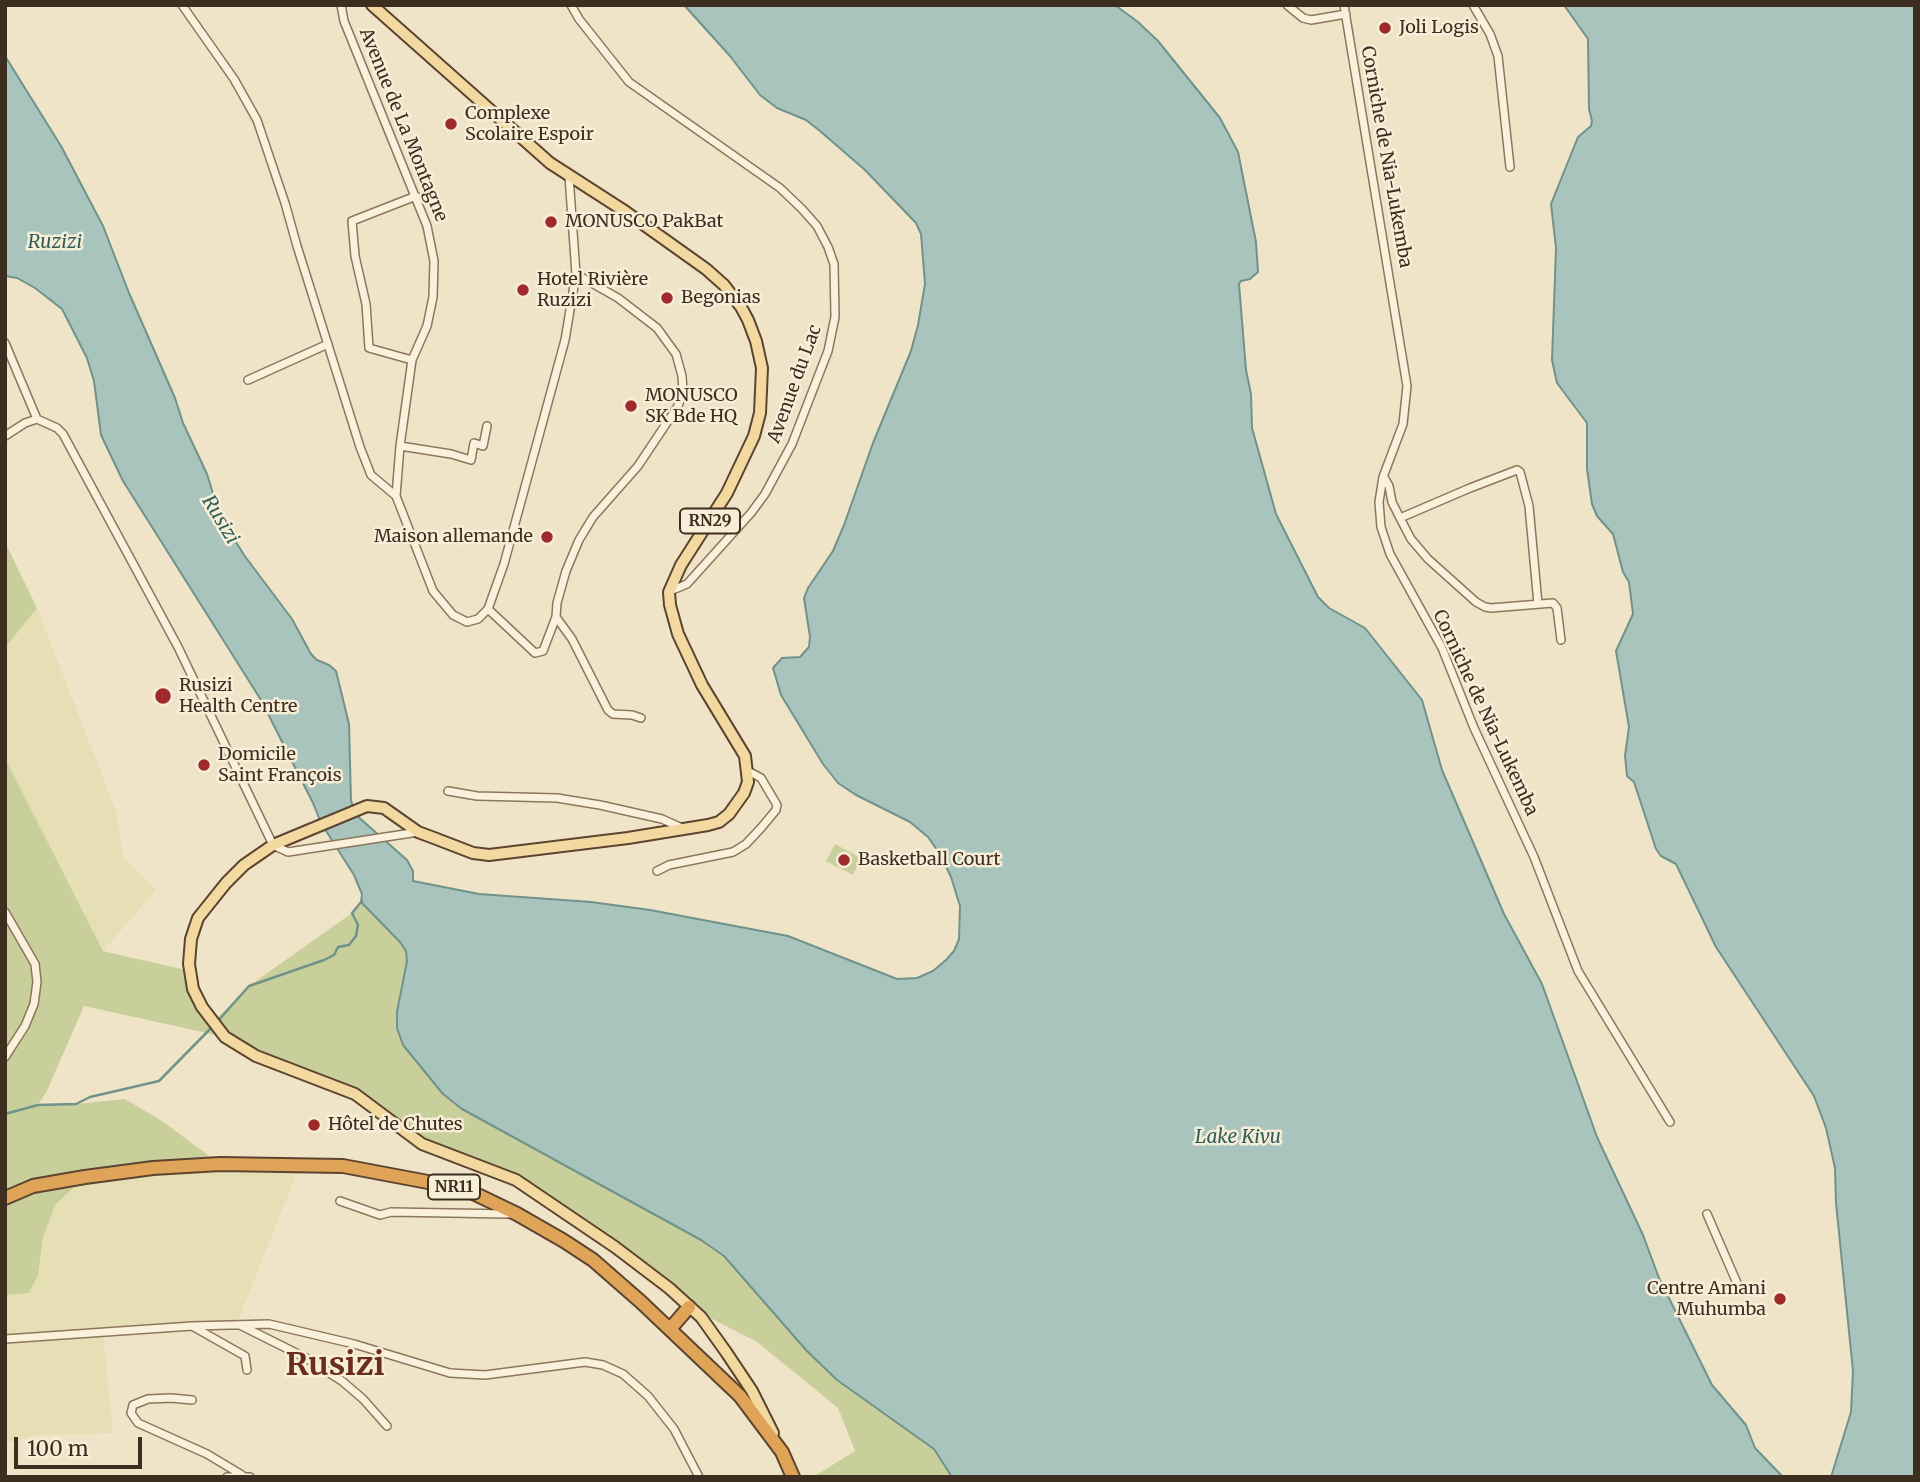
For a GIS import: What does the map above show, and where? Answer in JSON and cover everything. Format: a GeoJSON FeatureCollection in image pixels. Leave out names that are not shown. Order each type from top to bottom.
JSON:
{"type":"FeatureCollection","features":[{"type":"Feature","properties":{"kind":"highway","name":"NR11"},"geometry":{"type":"LineString","coordinates":[[5,1198],[33,1186],[153,1168],[220,1164],[332,1166],[465,1189],[517,1214],[593,1260],[740,1396],[782,1452],[793,1477]]}},
{"type":"Feature","properties":{"kind":"highway"},"geometry":{"type":"LineString","coordinates":[[670,1329],[689,1307]]}},
{"type":"Feature","properties":{"kind":"main road","name":"RN29"},"geometry":{"type":"LineString","coordinates":[[372,5],[550,163],[626,212],[706,270],[741,307],[756,341],[762,368],[760,413],[754,436],[727,494],[681,565],[669,592]]}},
{"type":"Feature","properties":{"kind":"main road"},"geometry":{"type":"LineString","coordinates":[[669,592],[678,634],[702,685],[745,756],[748,782],[744,793],[729,814],[719,822],[685,829],[489,855],[473,853],[418,832],[384,808],[367,806],[273,845],[244,865],[198,918],[191,939],[188,964],[193,989],[225,1037],[256,1056],[355,1094],[422,1144],[516,1180],[615,1247],[669,1288],[701,1317],[751,1391],[782,1452]]}},
{"type":"Feature","properties":{"kind":"street"},"geometry":{"type":"LineString","coordinates":[[182,5],[246,97],[257,120],[371,475],[396,496]]}},
{"type":"Feature","properties":{"kind":"street","name":"Avenue de La Montagne"},"geometry":{"type":"LineString","coordinates":[[341,5],[344,21],[416,196],[430,237],[435,275],[427,326],[412,360],[396,496],[433,591],[444,605],[453,615],[467,622],[478,619],[488,609]]}},
{"type":"Feature","properties":{"kind":"street","name":"Avenue du Lac"},"geometry":{"type":"LineString","coordinates":[[572,5],[579,19],[629,82],[780,188],[802,209],[817,226],[834,264],[835,317],[828,351],[787,456],[751,513],[687,584],[669,592]]}},
{"type":"Feature","properties":{"kind":"street"},"geometry":{"type":"LineString","coordinates":[[1286,5],[1303,18],[1311,20],[1345,10]]}},
{"type":"Feature","properties":{"kind":"street"},"geometry":{"type":"LineString","coordinates":[[1473,5],[1490,34],[1498,56],[1510,167]]}},
{"type":"Feature","properties":{"kind":"street","name":"Corniche de Nia-Lukemba"},"geometry":{"type":"LineString","coordinates":[[1345,10],[1408,386],[1403,424],[1383,477],[1379,502],[1381,527],[1390,554],[1442,648],[1474,728],[1534,857],[1578,971],[1670,1122]]}},
{"type":"Feature","properties":{"kind":"street"},"geometry":{"type":"LineString","coordinates":[[569,176],[576,274],[565,340],[539,442],[504,564],[488,609],[534,653],[541,653],[545,648],[556,617],[566,571],[584,531],[638,466],[678,406],[684,392],[676,354],[657,328],[618,298],[576,274]]}},
{"type":"Feature","properties":{"kind":"street"},"geometry":{"type":"LineString","coordinates":[[412,360],[369,348],[366,304],[355,256],[352,221],[416,196]]}},
{"type":"Feature","properties":{"kind":"street"},"geometry":{"type":"LineString","coordinates":[[5,343],[37,419]]}},
{"type":"Feature","properties":{"kind":"street"},"geometry":{"type":"LineString","coordinates":[[248,380],[328,344]]}},
{"type":"Feature","properties":{"kind":"street"},"geometry":{"type":"LineString","coordinates":[[5,436],[37,419],[57,428],[68,441],[178,647],[273,845],[282,851],[301,850],[418,832]]}},
{"type":"Feature","properties":{"kind":"street"},"geometry":{"type":"LineString","coordinates":[[400,446],[471,460],[474,443],[483,446],[487,426]]}},
{"type":"Feature","properties":{"kind":"street"},"geometry":{"type":"LineString","coordinates":[[1400,518],[1517,470],[1520,472],[1529,506],[1538,604]]}},
{"type":"Feature","properties":{"kind":"street"},"geometry":{"type":"LineString","coordinates":[[1383,477],[1411,539],[1428,559],[1476,602],[1490,608],[1549,602],[1557,608],[1561,640]]}},
{"type":"Feature","properties":{"kind":"street"},"geometry":{"type":"LineString","coordinates":[[556,617],[572,639],[608,709],[613,714],[641,718]]}},
{"type":"Feature","properties":{"kind":"street"},"geometry":{"type":"LineString","coordinates":[[657,871],[669,865],[733,852],[746,844],[761,828],[777,805],[761,778],[748,771]]}},
{"type":"Feature","properties":{"kind":"street"},"geometry":{"type":"LineString","coordinates":[[448,791],[477,796],[557,798],[589,803],[662,819],[685,829]]}},
{"type":"Feature","properties":{"kind":"street"},"geometry":{"type":"LineString","coordinates":[[5,912],[35,964],[37,982],[34,1004],[25,1026],[5,1057]]}},
{"type":"Feature","properties":{"kind":"street"},"geometry":{"type":"LineString","coordinates":[[340,1201],[380,1215],[391,1212],[517,1214]]}},
{"type":"Feature","properties":{"kind":"street"},"geometry":{"type":"LineString","coordinates":[[1707,1214],[1740,1290]]}},
{"type":"Feature","properties":{"kind":"street"},"geometry":{"type":"LineString","coordinates":[[237,1323],[306,1358],[342,1381],[363,1399],[387,1426]]}},
{"type":"Feature","properties":{"kind":"street"},"geometry":{"type":"LineString","coordinates":[[5,1339],[192,1325],[269,1324],[303,1330],[450,1373],[485,1376],[585,1363],[603,1365],[623,1374],[648,1396],[674,1429],[699,1477]]}},
{"type":"Feature","properties":{"kind":"street"},"geometry":{"type":"LineString","coordinates":[[192,1325],[245,1356],[247,1370]]}},
{"type":"Feature","properties":{"kind":"street"},"geometry":{"type":"LineString","coordinates":[[192,1400],[148,1399],[133,1405],[131,1413],[138,1423],[207,1454],[246,1476]]}},
{"type":"Feature","properties":{"kind":"street"},"geometry":{"type":"LineString","coordinates":[[227,1477],[246,1476]]}},
{"type":"Feature","properties":{"kind":"shaded area"},"geometry":{"type":"Polygon","coordinates":[[[37,608],[116,811],[123,857],[156,890],[103,951],[5,758],[5,648],[37,608]]]}},
{"type":"Feature","properties":{"kind":"shaded area"},"geometry":{"type":"Polygon","coordinates":[[[300,1165],[237,1323],[103,1332],[113,1433],[38,1435],[5,1443],[5,1295],[29,1293],[38,1275],[43,1238],[55,1205],[85,1177],[300,1165]]]}},
{"type":"Feature","properties":{"kind":"green space"},"geometry":{"type":"Polygon","coordinates":[[[5,542],[37,608],[5,648],[5,542]]]}},
{"type":"Feature","properties":{"kind":"green space"},"geometry":{"type":"Polygon","coordinates":[[[5,758],[103,951],[190,971],[213,1022],[249,986],[352,913],[361,902],[406,951],[407,961],[397,1012],[443,1094],[462,1109],[701,1240],[724,1256],[806,1350],[934,1449],[952,1477],[813,1477],[855,1451],[838,1408],[757,1342],[689,1307],[541,1196],[422,1144],[370,1104],[256,1056],[225,1037],[84,1006],[46,1093],[38,1104],[67,1105],[125,1099],[162,1121],[220,1164],[85,1177],[55,1205],[43,1238],[38,1275],[29,1293],[5,1295],[5,758]]]}},
{"type":"Feature","properties":{"kind":"green space","name":"Basketball Court"},"geometry":{"type":"Polygon","coordinates":[[[835,844],[861,858],[853,875],[826,861],[835,844]]]}},
{"type":"Feature","properties":{"kind":"water","name":"Lake Kivu"},"geometry":{"type":"Polygon","coordinates":[[[684,5],[1115,5],[1158,41],[1220,118],[1238,152],[1256,242],[1258,272],[1239,284],[1252,428],[1276,514],[1318,597],[1329,608],[1365,628],[1422,700],[1442,770],[1504,914],[1542,984],[1597,1137],[1643,1235],[1659,1278],[1712,1385],[1746,1425],[1755,1448],[1783,1477],[952,1477],[934,1449],[837,1380],[806,1350],[724,1256],[701,1240],[462,1109],[443,1094],[403,1045],[397,1028],[397,1012],[407,961],[406,951],[361,902],[362,894],[354,875],[321,823],[261,700],[123,481],[101,435],[94,381],[87,358],[62,309],[35,288],[17,278],[5,276],[5,56],[61,146],[103,226],[183,423],[207,474],[220,516],[244,555],[292,619],[311,654],[336,671],[349,724],[351,800],[355,814],[407,860],[413,871],[413,881],[479,894],[591,902],[650,910],[788,936],[897,979],[917,978],[933,971],[946,960],[959,939],[960,906],[951,877],[928,837],[910,822],[838,783],[823,764],[781,695],[773,668],[782,658],[800,657],[809,647],[804,598],[833,551],[911,351],[925,284],[921,234],[916,223],[865,170],[820,131],[806,120],[777,108],[760,95],[730,56],[684,5]]]}},
{"type":"Feature","properties":{"kind":"water"},"geometry":{"type":"Polygon","coordinates":[[[1564,5],[1915,5],[1915,1477],[1831,1477],[1851,1412],[1853,1371],[1835,1168],[1826,1128],[1814,1096],[1716,947],[1676,864],[1661,856],[1656,849],[1634,782],[1627,776],[1625,756],[1629,727],[1616,651],[1633,614],[1629,582],[1623,572],[1613,534],[1597,516],[1592,504],[1587,469],[1587,423],[1557,383],[1552,360],[1556,248],[1551,204],[1578,137],[1591,126],[1592,121],[1589,109],[1588,39],[1564,5]]]}},
{"type":"Feature","properties":{"kind":"waterway"},"geometry":{"type":"LineString","coordinates":[[217,1022],[249,986],[324,960],[334,955],[338,947],[349,945],[356,936],[358,925],[352,913],[362,901]]}},
{"type":"Feature","properties":{"kind":"waterway"},"geometry":{"type":"LineString","coordinates":[[5,1114],[38,1105],[76,1104],[90,1097],[159,1081],[212,1027]]}},
{"type":"Feature","properties":{"kind":"place","name":"Joli Logis"},"geometry":{"type":"Point","coordinates":[1385,28]}},
{"type":"Feature","properties":{"kind":"place","name":"Complexe Scolaire Espoir"},"geometry":{"type":"Point","coordinates":[451,124]}},
{"type":"Feature","properties":{"kind":"place","name":"MONUSCO PakBat"},"geometry":{"type":"Point","coordinates":[551,222]}},
{"type":"Feature","properties":{"kind":"place","name":"Hotel Rivière Ruzizi"},"geometry":{"type":"Point","coordinates":[523,290]}},
{"type":"Feature","properties":{"kind":"place","name":"Begonias"},"geometry":{"type":"Point","coordinates":[667,298]}},
{"type":"Feature","properties":{"kind":"place","name":"MONUSCO SK Bde HQ"},"geometry":{"type":"Point","coordinates":[631,406]}},
{"type":"Feature","properties":{"kind":"place","name":"Maison allemande"},"geometry":{"type":"Point","coordinates":[547,537]}},
{"type":"Feature","properties":{"kind":"place","name":"Rusizi Health Centre"},"geometry":{"type":"Point","coordinates":[163,696]}},
{"type":"Feature","properties":{"kind":"place","name":"Domicile Saint François"},"geometry":{"type":"Point","coordinates":[204,765]}},
{"type":"Feature","properties":{"kind":"place","name":"Basketball Court"},"geometry":{"type":"Point","coordinates":[844,860]}},
{"type":"Feature","properties":{"kind":"place","name":"Hôtel de Chutes"},"geometry":{"type":"Point","coordinates":[314,1125]}},
{"type":"Feature","properties":{"kind":"place","name":"Centre Amani Muhumba"},"geometry":{"type":"Point","coordinates":[1780,1299]}},
{"type":"Feature","properties":{"kind":"district","name":"Rusizi"},"geometry":{"type":"Point","coordinates":[335,1366]}},
{"type":"Feature","properties":{"kind":"water label","name":"Ruzizi"},"geometry":{"type":"Point","coordinates":[55,243]}}]}
